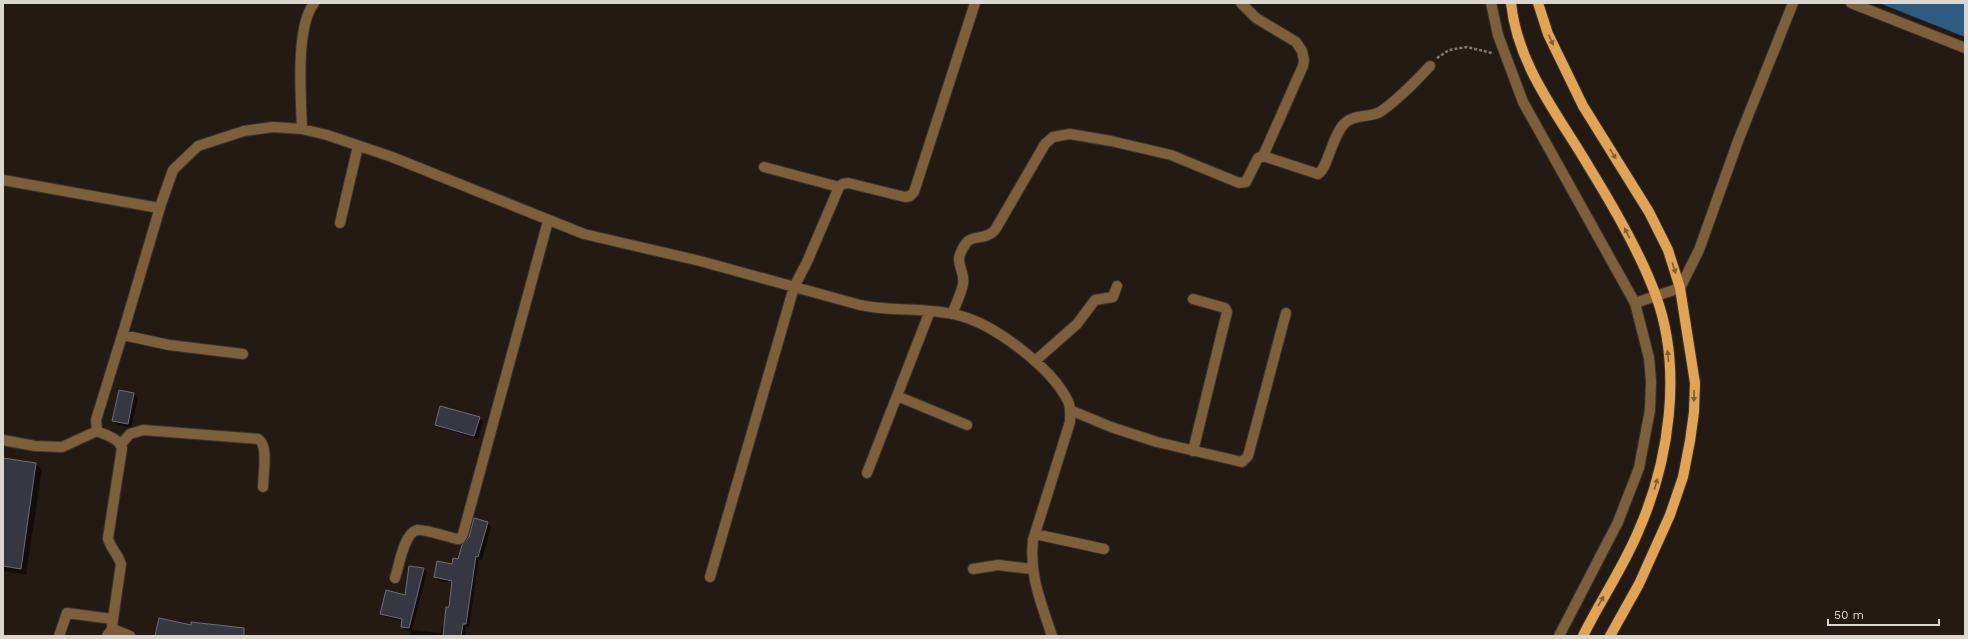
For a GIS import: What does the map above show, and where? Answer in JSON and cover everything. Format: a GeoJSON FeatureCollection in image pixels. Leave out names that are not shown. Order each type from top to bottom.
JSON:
{"type":"FeatureCollection","features":[{"type":"Feature","properties":{"kind":"main road"},"geometry":{"type":"LineString","coordinates":[[1511,3],[1516,30],[1534,76],[1545,99],[1589,166],[1627,233],[1656,296],[1664,327],[1668,358],[1670,391],[1668,424],[1662,463],[1650,503],[1638,532],[1583,636]]}},
{"type":"Feature","properties":{"kind":"main road"},"geometry":{"type":"LineString","coordinates":[[1538,3],[1548,34],[1582,106],[1649,212],[1668,250],[1680,288],[1695,382],[1694,412],[1690,441],[1683,477],[1670,516],[1639,584],[1610,636]]}},
{"type":"Feature","properties":{"kind":"street"},"geometry":{"type":"LineString","coordinates":[[302,129],[301,48],[306,21],[314,3]]}},
{"type":"Feature","properties":{"kind":"street"},"geometry":{"type":"LineString","coordinates":[[710,577],[794,287],[808,262],[839,187],[848,183],[905,196],[910,196],[914,192],[975,3]]}},
{"type":"Feature","properties":{"kind":"street"},"geometry":{"type":"LineString","coordinates":[[952,314],[963,283],[958,259],[966,243],[972,239],[988,236],[995,230],[1045,144],[1053,137],[1070,134],[1144,148],[1171,155],[1239,183],[1246,182],[1258,158],[1263,156],[1303,66],[1304,60],[1302,52],[1296,42],[1256,18],[1240,3]]}},
{"type":"Feature","properties":{"kind":"street"},"geometry":{"type":"LineString","coordinates":[[1491,3],[1504,52],[1523,102],[1635,303],[1645,339],[1651,381],[1650,410],[1638,468],[1618,522],[1559,636]]}},
{"type":"Feature","properties":{"kind":"street"},"geometry":{"type":"LineString","coordinates":[[1635,303],[1680,288],[1699,250],[1738,141],[1793,3]]}},
{"type":"Feature","properties":{"kind":"street"},"geometry":{"type":"LineString","coordinates":[[1850,3],[1965,48]]}},
{"type":"Feature","properties":{"kind":"street"},"geometry":{"type":"LineString","coordinates":[[1263,156],[1318,174],[1323,168],[1339,129],[1346,122],[1352,118],[1372,115],[1380,111],[1414,83],[1430,66]]}},
{"type":"Feature","properties":{"kind":"street"},"geometry":{"type":"LineString","coordinates":[[97,431],[96,420],[123,334],[159,208],[173,170],[198,146],[244,131],[273,127],[302,129],[392,157],[548,221],[614,242],[700,261],[876,308],[930,311],[952,314],[975,321],[1011,342],[1035,361],[1051,377],[1068,401],[1070,410],[1070,422],[1035,534],[1031,558],[1032,569],[1052,636]]}},
{"type":"Feature","properties":{"kind":"street"},"geometry":{"type":"LineString","coordinates":[[340,223],[358,146]]}},
{"type":"Feature","properties":{"kind":"street"},"geometry":{"type":"LineString","coordinates":[[764,167],[839,187]]}},
{"type":"Feature","properties":{"kind":"street"},"geometry":{"type":"LineString","coordinates":[[3,180],[159,208]]}},
{"type":"Feature","properties":{"kind":"street"},"geometry":{"type":"LineString","coordinates":[[395,578],[406,542],[411,533],[418,530],[457,539],[460,539],[463,534],[548,221]]}},
{"type":"Feature","properties":{"kind":"street"},"geometry":{"type":"LineString","coordinates":[[1035,361],[1077,324],[1095,300],[1113,297],[1117,286]]}},
{"type":"Feature","properties":{"kind":"street"},"geometry":{"type":"LineString","coordinates":[[1193,299],[1225,308],[1227,312],[1193,450]]}},
{"type":"Feature","properties":{"kind":"street"},"geometry":{"type":"LineString","coordinates":[[867,473],[930,311]]}},
{"type":"Feature","properties":{"kind":"street"},"geometry":{"type":"LineString","coordinates":[[1070,410],[1111,427],[1239,462],[1245,460],[1248,456],[1286,313]]}},
{"type":"Feature","properties":{"kind":"street"},"geometry":{"type":"LineString","coordinates":[[123,334],[169,344],[243,354]]}},
{"type":"Feature","properties":{"kind":"street"},"geometry":{"type":"LineString","coordinates":[[897,396],[967,425]]}},
{"type":"Feature","properties":{"kind":"street"},"geometry":{"type":"LineString","coordinates":[[121,444],[130,434],[143,430],[258,439],[263,444],[264,451],[263,486]]}},
{"type":"Feature","properties":{"kind":"street"},"geometry":{"type":"LineString","coordinates":[[3,440],[35,446],[62,447],[97,431],[121,444],[122,448],[108,538],[109,545],[119,557],[121,564],[111,628]]}},
{"type":"Feature","properties":{"kind":"street"},"geometry":{"type":"LineString","coordinates":[[1035,534],[1104,549]]}},
{"type":"Feature","properties":{"kind":"street"},"geometry":{"type":"LineString","coordinates":[[973,569],[998,565],[1032,569]]}},
{"type":"Feature","properties":{"kind":"street"},"geometry":{"type":"LineString","coordinates":[[59,636],[65,614],[67,613],[130,636]]}},
{"type":"Feature","properties":{"kind":"path"},"geometry":{"type":"LineString","coordinates":[[1430,66],[1439,56],[1449,50],[1457,48],[1467,47],[1489,53],[1504,52]]}},
{"type":"Feature","properties":{"kind":"water"},"geometry":{"type":"Polygon","coordinates":[[[1879,3],[1965,3],[1965,37],[1879,3]]]}},
{"type":"Feature","properties":{"kind":"building"},"geometry":{"type":"Polygon","coordinates":[[[119,390],[134,393],[128,424],[112,421],[119,390]]]}},
{"type":"Feature","properties":{"kind":"building"},"geometry":{"type":"Polygon","coordinates":[[[440,406],[480,417],[474,436],[435,425],[440,406]]]}},
{"type":"Feature","properties":{"kind":"building"},"geometry":{"type":"Polygon","coordinates":[[[3,458],[36,463],[21,569],[3,566],[3,458]]]}},
{"type":"Feature","properties":{"kind":"building"},"geometry":{"type":"Polygon","coordinates":[[[474,518],[488,522],[478,557],[476,556],[466,624],[463,624],[461,636],[443,636],[446,607],[449,607],[452,581],[434,577],[437,561],[452,564],[453,558],[458,559],[462,545],[469,537],[474,518]]]}},
{"type":"Feature","properties":{"kind":"building"},"geometry":{"type":"Polygon","coordinates":[[[409,566],[424,568],[409,628],[401,627],[402,619],[380,614],[386,590],[405,595],[409,566]]]}},
{"type":"Feature","properties":{"kind":"building"},"geometry":{"type":"Polygon","coordinates":[[[159,618],[191,625],[191,622],[244,628],[244,636],[155,636],[159,618]]]}}]}
